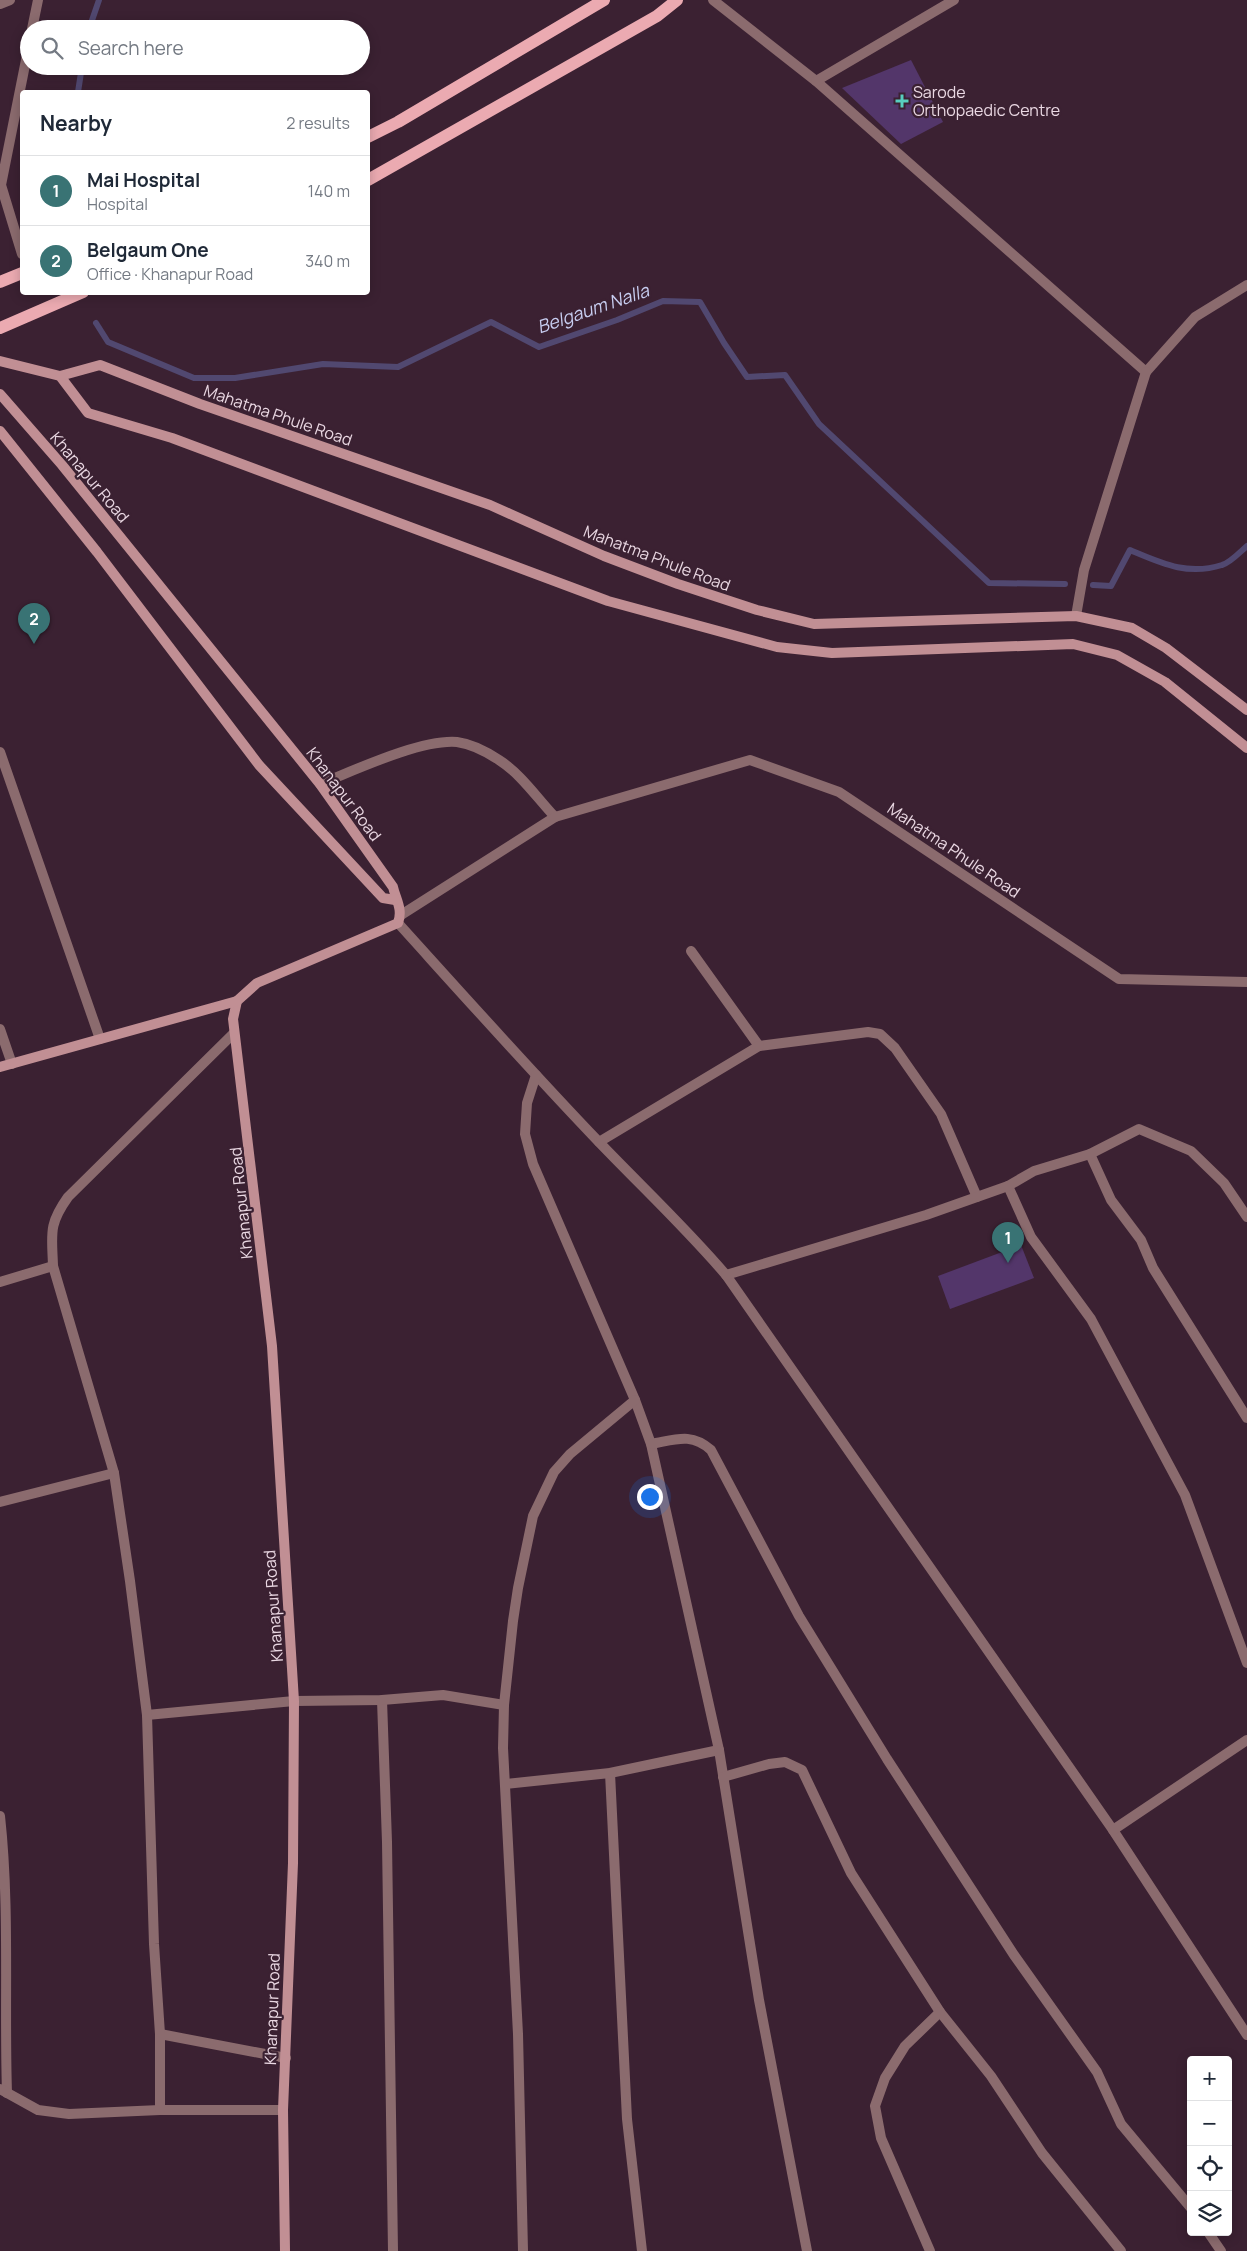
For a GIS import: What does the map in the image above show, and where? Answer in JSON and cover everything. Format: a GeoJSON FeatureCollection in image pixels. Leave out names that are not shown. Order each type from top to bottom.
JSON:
{"type":"FeatureCollection","features":[{"type":"Feature","properties":{"kind":"main road"},"geometry":{"type":"LineString","coordinates":[[370,137],[604,0]]}},
{"type":"Feature","properties":{"kind":"main road"},"geometry":{"type":"LineString","coordinates":[[370,179],[657,16],[678,0]]}},
{"type":"Feature","properties":{"kind":"main road"},"geometry":{"type":"LineString","coordinates":[[0,282],[20,274]]}},
{"type":"Feature","properties":{"kind":"main road"},"geometry":{"type":"LineString","coordinates":[[0,328],[76,295]]}},
{"type":"Feature","properties":{"kind":"main road"},"geometry":{"type":"LineString","coordinates":[[0,362],[60,376],[88,413],[172,438],[608,601],[777,647],[832,653],[1074,644],[1117,655],[1164,682],[1247,748]]}},
{"type":"Feature","properties":{"kind":"main road","name":"Mahatma Phule Road"},"geometry":{"type":"LineString","coordinates":[[60,376],[100,365],[200,404],[490,505],[604,556],[678,584],[757,610],[814,624],[1076,616],[1132,628],[1166,648],[1247,710]]}},
{"type":"Feature","properties":{"kind":"main road","name":"Khanapur Road"},"geometry":{"type":"LineString","coordinates":[[0,394],[62,465],[320,784],[393,887],[396,900],[400,906],[399,919]]}},
{"type":"Feature","properties":{"kind":"main road"},"geometry":{"type":"LineString","coordinates":[[0,431],[98,552],[259,765],[383,898],[396,900]]}},
{"type":"Feature","properties":{"kind":"main road"},"geometry":{"type":"LineString","coordinates":[[0,1067],[237,1001],[258,983],[399,919]]}},
{"type":"Feature","properties":{"kind":"main road","name":"Khanapur Road"},"geometry":{"type":"LineString","coordinates":[[237,1001],[233,1018],[234,1033],[250,1150],[272,1346],[294,1701],[293,1863],[287,1964],[286,2058],[282,2110],[285,2251]]}},
{"type":"Feature","properties":{"kind":"street"},"geometry":{"type":"LineString","coordinates":[[0,4],[10,0]]}},
{"type":"Feature","properties":{"kind":"street"},"geometry":{"type":"LineString","coordinates":[[34,20],[38,0]]}},
{"type":"Feature","properties":{"kind":"street"},"geometry":{"type":"LineString","coordinates":[[712,0],[816,81],[1146,372]]}},
{"type":"Feature","properties":{"kind":"street"},"geometry":{"type":"LineString","coordinates":[[816,81],[954,0]]}},
{"type":"Feature","properties":{"kind":"street"},"geometry":{"type":"LineString","coordinates":[[20,247],[1,185],[23,75]]}},
{"type":"Feature","properties":{"kind":"street"},"geometry":{"type":"LineString","coordinates":[[1076,616],[1084,570],[1146,372],[1195,317],[1247,285]]}},
{"type":"Feature","properties":{"kind":"street"},"geometry":{"type":"LineString","coordinates":[[320,784],[375,762],[432,744],[458,742],[478,748],[500,760],[517,775],[555,817]]}},
{"type":"Feature","properties":{"kind":"street"},"geometry":{"type":"LineString","coordinates":[[0,752],[100,1039]]}},
{"type":"Feature","properties":{"kind":"street","name":"Mahatma Phule Road"},"geometry":{"type":"LineString","coordinates":[[399,919],[555,817],[750,760],[840,792],[1119,979],[1247,982]]}},
{"type":"Feature","properties":{"kind":"street"},"geometry":{"type":"LineString","coordinates":[[399,919],[536,1075],[599,1142],[689,1232],[726,1275],[1113,1830],[1247,2035]]}},
{"type":"Feature","properties":{"kind":"street"},"geometry":{"type":"LineString","coordinates":[[691,950],[758,1046]]}},
{"type":"Feature","properties":{"kind":"street"},"geometry":{"type":"LineString","coordinates":[[0,1028],[12,1064]]}},
{"type":"Feature","properties":{"kind":"street"},"geometry":{"type":"LineString","coordinates":[[599,1142],[758,1046],[868,1032],[880,1034],[895,1048],[941,1114],[977,1197]]}},
{"type":"Feature","properties":{"kind":"street"},"geometry":{"type":"LineString","coordinates":[[160,2110],[160,2034],[154,1944],[146,1715],[130,1581],[114,1473],[53,1266],[52,1231],[56,1214],[68,1197],[234,1033]]}},
{"type":"Feature","properties":{"kind":"street"},"geometry":{"type":"LineString","coordinates":[[536,1075],[527,1103],[525,1134],[534,1164],[636,1400],[651,1444],[718,1750],[759,2000],[807,2251]]}},
{"type":"Feature","properties":{"kind":"street"},"geometry":{"type":"LineString","coordinates":[[726,1275],[926,1216],[1008,1186],[1034,1172],[1090,1154],[1139,1129],[1191,1151],[1224,1183],[1247,1218]]}},
{"type":"Feature","properties":{"kind":"street"},"geometry":{"type":"LineString","coordinates":[[1090,1154],[1111,1200],[1141,1240],[1153,1268],[1247,1418]]}},
{"type":"Feature","properties":{"kind":"street"},"geometry":{"type":"LineString","coordinates":[[1008,1186],[1031,1237],[1091,1319],[1185,1495],[1247,1663]]}},
{"type":"Feature","properties":{"kind":"street"},"geometry":{"type":"LineString","coordinates":[[0,1282],[53,1266]]}},
{"type":"Feature","properties":{"kind":"street"},"geometry":{"type":"LineString","coordinates":[[523,2251],[518,2034],[503,1748],[504,1705],[518,1588],[533,1516],[554,1472],[589,1436],[636,1400]]}},
{"type":"Feature","properties":{"kind":"street"},"geometry":{"type":"LineString","coordinates":[[651,1444],[688,1438],[701,1441],[711,1450],[799,1616],[887,1759],[1014,1955],[1097,2072],[1121,2124],[1187,2203]]}},
{"type":"Feature","properties":{"kind":"street"},"geometry":{"type":"LineString","coordinates":[[0,1502],[114,1473]]}},
{"type":"Feature","properties":{"kind":"street"},"geometry":{"type":"LineString","coordinates":[[146,1715],[294,1701],[382,1700],[443,1696],[504,1705]]}},
{"type":"Feature","properties":{"kind":"street"},"geometry":{"type":"LineString","coordinates":[[382,1700],[387,1842],[393,2251]]}},
{"type":"Feature","properties":{"kind":"street"},"geometry":{"type":"LineString","coordinates":[[1113,1830],[1247,1740]]}},
{"type":"Feature","properties":{"kind":"street"},"geometry":{"type":"LineString","coordinates":[[505,1784],[610,1773],[718,1750]]}},
{"type":"Feature","properties":{"kind":"street"},"geometry":{"type":"LineString","coordinates":[[723,1777],[769,1764],[786,1762],[802,1770],[851,1873],[940,2012],[990,2076],[1042,2153],[1121,2251]]}},
{"type":"Feature","properties":{"kind":"street"},"geometry":{"type":"LineString","coordinates":[[610,1773],[628,2119],[642,2251]]}},
{"type":"Feature","properties":{"kind":"street"},"geometry":{"type":"LineString","coordinates":[[0,1816],[6,1942],[3,2091],[38,2110],[69,2114],[160,2110],[282,2110]]}},
{"type":"Feature","properties":{"kind":"street"},"geometry":{"type":"LineString","coordinates":[[930,2251],[881,2138],[875,2106],[885,2078],[905,2046],[940,2012]]}},
{"type":"Feature","properties":{"kind":"street"},"geometry":{"type":"LineString","coordinates":[[160,2034],[286,2058]]}},
{"type":"Feature","properties":{"kind":"street"},"geometry":{"type":"LineString","coordinates":[[1211,2236],[1221,2251]]}},
{"type":"Feature","properties":{"kind":"building"},"geometry":{"type":"Polygon","coordinates":[[[911,60],[943,122],[901,144],[842,88],[911,60]]]}},
{"type":"Feature","properties":{"kind":"building"},"geometry":{"type":"Polygon","coordinates":[[[1021,1245],[1034,1278],[950,1309],[938,1276],[1021,1245]]]}},
{"type":"Feature","properties":{"kind":"waterway","name":"Belgaum Nalla"},"geometry":{"type":"LineString","coordinates":[[92,20],[99,0]]}},
{"type":"Feature","properties":{"kind":"waterway","name":"Belgaum Nalla"},"geometry":{"type":"LineString","coordinates":[[78,90],[81,75]]}},
{"type":"Feature","properties":{"kind":"waterway","name":"Belgaum Nalla"},"geometry":{"type":"LineString","coordinates":[[96,323],[108,342],[194,378],[235,378],[323,364],[398,367],[491,322],[539,347],[617,320],[663,301],[700,302],[747,377],[785,375],[819,424],[989,583],[1065,584]]}},
{"type":"Feature","properties":{"kind":"waterway","name":"Belgaum Nalla"},"geometry":{"type":"LineString","coordinates":[[1093,585],[1111,586],[1130,550],[1174,566],[1197,569],[1225,564],[1247,546]]}},
{"type":"Feature","properties":{"kind":"place","name":"Sarode Orthopaedic Centre"},"geometry":{"type":"Point","coordinates":[902,101]}},
{"type":"Feature","properties":{"kind":"place","name":"Belgaum One"},"geometry":{"type":"Point","coordinates":[34,644]}},
{"type":"Feature","properties":{"kind":"place","name":"Mai Hospital"},"geometry":{"type":"Point","coordinates":[1008,1263]}}]}
